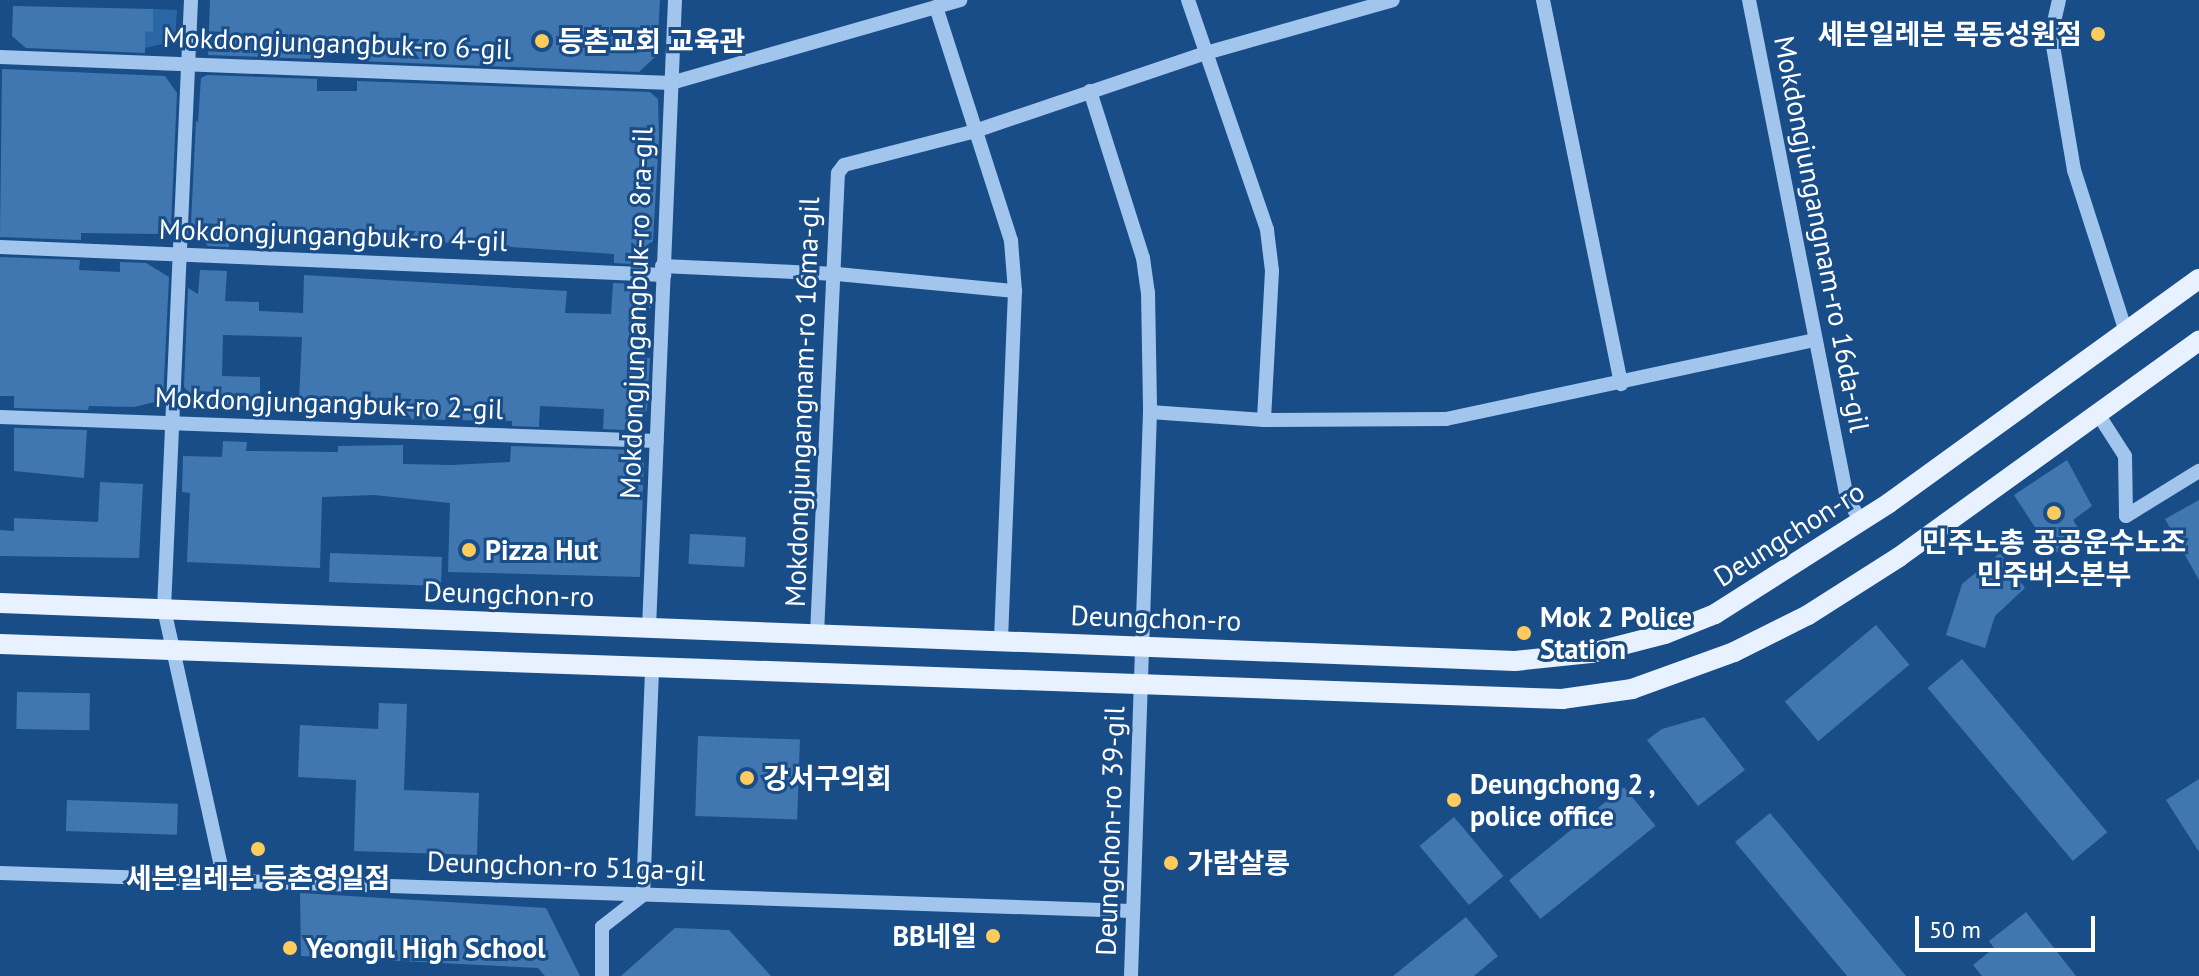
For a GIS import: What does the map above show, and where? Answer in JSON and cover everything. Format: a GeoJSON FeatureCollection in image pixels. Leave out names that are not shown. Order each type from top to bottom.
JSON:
{"type":"FeatureCollection","features":[{"type":"Feature","properties":{"kind":"main road","name":"Deungchon-ro"},"geometry":{"type":"LineString","coordinates":[[0,603],[1515,661],[1591,653],[1665,634],[1715,614],[1861,521],[2199,279]]}},
{"type":"Feature","properties":{"kind":"main road"},"geometry":{"type":"LineString","coordinates":[[0,644],[652,670],[1562,699],[1632,689],[1734,652],[1808,615],[1899,557],[2199,341]]}},
{"type":"Feature","properties":{"kind":"street"},"geometry":{"type":"LineString","coordinates":[[191,0],[164,609],[224,880]]}},
{"type":"Feature","properties":{"kind":"street","name":"Mokdongjungangbuk-ro 8ra-gil"},"geometry":{"type":"LineString","coordinates":[[649,628],[675,0]]}},
{"type":"Feature","properties":{"kind":"street","name":"Mokdongjungangbuk-ro 6-gil"},"geometry":{"type":"LineString","coordinates":[[0,57],[671,83],[960,0]]}},
{"type":"Feature","properties":{"kind":"street"},"geometry":{"type":"LineString","coordinates":[[1188,0],[1267,230],[1272,271],[1264,420]]}},
{"type":"Feature","properties":{"kind":"street","name":"Mokdongjungangnam-ro 16ma-gil"},"geometry":{"type":"LineString","coordinates":[[817,634],[837,274],[838,173],[844,165],[975,131],[1206,53],[1393,0]]}},
{"type":"Feature","properties":{"kind":"street"},"geometry":{"type":"LineString","coordinates":[[1543,0],[1621,384]]}},
{"type":"Feature","properties":{"kind":"street","name":"Mokdongjungangnam-ro 16da-gil"},"geometry":{"type":"LineString","coordinates":[[1749,0],[1847,498],[1861,521]]}},
{"type":"Feature","properties":{"kind":"street"},"geometry":{"type":"LineString","coordinates":[[2059,0],[2051,34],[2074,170],[2126,332]]}},
{"type":"Feature","properties":{"kind":"street"},"geometry":{"type":"LineString","coordinates":[[936,7],[1011,241],[1015,291],[1001,641]]}},
{"type":"Feature","properties":{"kind":"street"},"geometry":{"type":"LineString","coordinates":[[1090,91],[1143,258],[1150,412],[1143,645]]}},
{"type":"Feature","properties":{"kind":"street","name":"Mokdongjungangbuk-ro 4-gil"},"geometry":{"type":"LineString","coordinates":[[0,247],[663,271],[837,274],[1015,291]]}},
{"type":"Feature","properties":{"kind":"street"},"geometry":{"type":"LineString","coordinates":[[1150,412],[1264,420],[1446,419],[1816,340]]}},
{"type":"Feature","properties":{"kind":"street"},"geometry":{"type":"LineString","coordinates":[[2098,414],[2125,456],[2126,516],[2199,471]]}},
{"type":"Feature","properties":{"kind":"street","name":"Mokdongjungangbuk-ro 2-gil"},"geometry":{"type":"LineString","coordinates":[[0,417],[657,441]]}},
{"type":"Feature","properties":{"kind":"street","name":"Deungchon-ro 39-gil"},"geometry":{"type":"LineString","coordinates":[[1131,976],[1143,645]]}},
{"type":"Feature","properties":{"kind":"street"},"geometry":{"type":"LineString","coordinates":[[602,976],[602,927],[643,895],[652,670]]}},
{"type":"Feature","properties":{"kind":"street","name":"Deungchon-ro 51ga-gil"},"geometry":{"type":"LineString","coordinates":[[0,873],[1131,911]]}},
{"type":"Feature","properties":{"kind":"shaded area"},"geometry":{"type":"Polygon","coordinates":[[[153,9],[177,10],[175,41],[145,48],[145,31],[153,31],[153,9]]]}},
{"type":"Feature","properties":{"kind":"building"},"geometry":{"type":"Polygon","coordinates":[[[210,0],[660,0],[657,55],[639,72],[358,61],[359,49],[318,48],[317,59],[208,55],[210,0]]]}},
{"type":"Feature","properties":{"kind":"building"},"geometry":{"type":"Polygon","coordinates":[[[13,6],[153,9],[153,32],[145,31],[145,53],[26,48],[12,36],[13,6]]]}},
{"type":"Feature","properties":{"kind":"building"},"geometry":{"type":"Polygon","coordinates":[[[2,69],[165,76],[177,93],[171,225],[157,234],[81,233],[81,240],[0,237],[2,69]]]}},
{"type":"Feature","properties":{"kind":"building"},"geometry":{"type":"Polygon","coordinates":[[[207,75],[317,79],[317,91],[357,91],[357,81],[650,92],[658,99],[659,137],[653,241],[632,264],[614,263],[614,254],[391,239],[310,237],[310,242],[242,237],[229,241],[229,247],[208,246],[191,224],[196,120],[198,123],[201,78],[207,75]]]}},
{"type":"Feature","properties":{"kind":"building"},"geometry":{"type":"Polygon","coordinates":[[[0,257],[80,260],[79,270],[120,272],[120,262],[146,263],[169,277],[163,400],[134,407],[89,406],[88,410],[14,408],[14,396],[0,396],[0,257]]]}},
{"type":"Feature","properties":{"kind":"building"},"geometry":{"type":"Polygon","coordinates":[[[200,270],[227,271],[225,301],[259,302],[259,311],[303,313],[304,275],[567,291],[565,313],[611,314],[613,283],[646,284],[651,308],[638,308],[636,358],[650,358],[647,410],[624,430],[603,429],[604,409],[540,406],[539,427],[512,426],[512,421],[401,419],[401,404],[299,400],[302,337],[223,335],[222,376],[260,377],[260,406],[201,405],[184,387],[188,288],[198,294],[200,270]]]}},
{"type":"Feature","properties":{"kind":"building"},"geometry":{"type":"Polygon","coordinates":[[[14,428],[87,430],[84,478],[14,471],[14,428]]]}},
{"type":"Feature","properties":{"kind":"building"},"geometry":{"type":"Polygon","coordinates":[[[223,441],[247,442],[246,451],[338,452],[338,446],[403,445],[403,464],[510,462],[511,446],[631,450],[644,460],[640,577],[448,572],[450,503],[374,495],[322,497],[320,568],[187,562],[190,493],[182,492],[183,456],[222,457],[223,441]]]}},
{"type":"Feature","properties":{"kind":"building","name":"민주노총 공공운수노조 민주버스본부"},"geometry":{"type":"Polygon","coordinates":[[[2067,460],[2092,506],[2073,520],[2082,534],[2053,555],[2014,495],[2067,460]]]}},
{"type":"Feature","properties":{"kind":"building"},"geometry":{"type":"Polygon","coordinates":[[[100,482],[143,484],[139,558],[0,556],[0,530],[14,531],[14,518],[98,522],[100,482]]]}},
{"type":"Feature","properties":{"kind":"building"},"geometry":{"type":"Polygon","coordinates":[[[2199,500],[2199,580],[2165,519],[2199,500]]]}},
{"type":"Feature","properties":{"kind":"building"},"geometry":{"type":"Polygon","coordinates":[[[690,534],[746,537],[744,567],[688,564],[690,534]]]}},
{"type":"Feature","properties":{"kind":"building"},"geometry":{"type":"Polygon","coordinates":[[[330,553],[442,557],[441,586],[329,582],[330,553]]]}},
{"type":"Feature","properties":{"kind":"building"},"geometry":{"type":"Polygon","coordinates":[[[2000,553],[2025,588],[1995,616],[1985,648],[1946,635],[1962,584],[2000,553]]]}},
{"type":"Feature","properties":{"kind":"building"},"geometry":{"type":"Polygon","coordinates":[[[1876,625],[1909,665],[1818,741],[1785,701],[1876,625]]]}},
{"type":"Feature","properties":{"kind":"building"},"geometry":{"type":"Polygon","coordinates":[[[1962,659],[2107,832],[2073,861],[1928,688],[1962,659]]]}},
{"type":"Feature","properties":{"kind":"building"},"geometry":{"type":"Polygon","coordinates":[[[17,692],[90,693],[89,730],[16,729],[17,692]]]}},
{"type":"Feature","properties":{"kind":"building"},"geometry":{"type":"Polygon","coordinates":[[[379,703],[407,704],[404,790],[479,793],[477,855],[354,851],[356,780],[298,777],[300,725],[378,729],[379,703]]]}},
{"type":"Feature","properties":{"kind":"building"},"geometry":{"type":"Polygon","coordinates":[[[1704,717],[1745,770],[1698,806],[1647,740],[1662,729],[1704,717]]]}},
{"type":"Feature","properties":{"kind":"building","name":"강서구의회"},"geometry":{"type":"Polygon","coordinates":[[[698,736],[800,740],[797,820],[695,816],[698,736]]]}},
{"type":"Feature","properties":{"kind":"building"},"geometry":{"type":"Polygon","coordinates":[[[2199,779],[2199,852],[2166,800],[2199,779]]]}},
{"type":"Feature","properties":{"kind":"building"},"geometry":{"type":"Polygon","coordinates":[[[1624,787],[1655,826],[1540,919],[1509,880],[1624,787]]]}},
{"type":"Feature","properties":{"kind":"building"},"geometry":{"type":"Polygon","coordinates":[[[67,800],[178,804],[177,835],[66,831],[67,800]]]}},
{"type":"Feature","properties":{"kind":"building"},"geometry":{"type":"Polygon","coordinates":[[[1770,813],[1906,976],[1847,976],[1735,842],[1770,813]]]}},
{"type":"Feature","properties":{"kind":"building"},"geometry":{"type":"Polygon","coordinates":[[[1454,817],[1503,876],[1469,905],[1420,846],[1454,817]]]}},
{"type":"Feature","properties":{"kind":"building"},"geometry":{"type":"Polygon","coordinates":[[[300,893],[546,908],[580,976],[545,976],[538,968],[301,956],[300,893]]]}},
{"type":"Feature","properties":{"kind":"building"},"geometry":{"type":"Polygon","coordinates":[[[2026,912],[2076,976],[1982,976],[1973,965],[1994,948],[1989,941],[2026,912]]]}},
{"type":"Feature","properties":{"kind":"building"},"geometry":{"type":"Polygon","coordinates":[[[1466,917],[1498,956],[1474,976],[1393,976],[1466,917]]]}},
{"type":"Feature","properties":{"kind":"building"},"geometry":{"type":"Polygon","coordinates":[[[675,928],[729,930],[771,976],[621,976],[675,928]]]}},
{"type":"Feature","properties":{"kind":"place","name":"세븐일레븐 목동성원점"},"geometry":{"type":"Point","coordinates":[2098,34]}},
{"type":"Feature","properties":{"kind":"place","name":"등촌교회 교육관"},"geometry":{"type":"Point","coordinates":[542,41]}},
{"type":"Feature","properties":{"kind":"place","name":"민주노총 공공운수노조 민주버스본부"},"geometry":{"type":"Point","coordinates":[2054,513]}},
{"type":"Feature","properties":{"kind":"place","name":"Pizza Hut"},"geometry":{"type":"Point","coordinates":[469,550]}},
{"type":"Feature","properties":{"kind":"place","name":"Mok 2 Police Station"},"geometry":{"type":"Point","coordinates":[1524,633]}},
{"type":"Feature","properties":{"kind":"place","name":"강서구의회"},"geometry":{"type":"Point","coordinates":[747,778]}},
{"type":"Feature","properties":{"kind":"place","name":"Deungchong 2 , police office"},"geometry":{"type":"Point","coordinates":[1454,800]}},
{"type":"Feature","properties":{"kind":"place","name":"세븐일레븐 등촌영일점"},"geometry":{"type":"Point","coordinates":[258,849]}},
{"type":"Feature","properties":{"kind":"place","name":"가람살롱"},"geometry":{"type":"Point","coordinates":[1171,863]}},
{"type":"Feature","properties":{"kind":"place","name":"BB네일"},"geometry":{"type":"Point","coordinates":[993,936]}},
{"type":"Feature","properties":{"kind":"place","name":"Yeongil High School"},"geometry":{"type":"Point","coordinates":[290,948]}}]}
